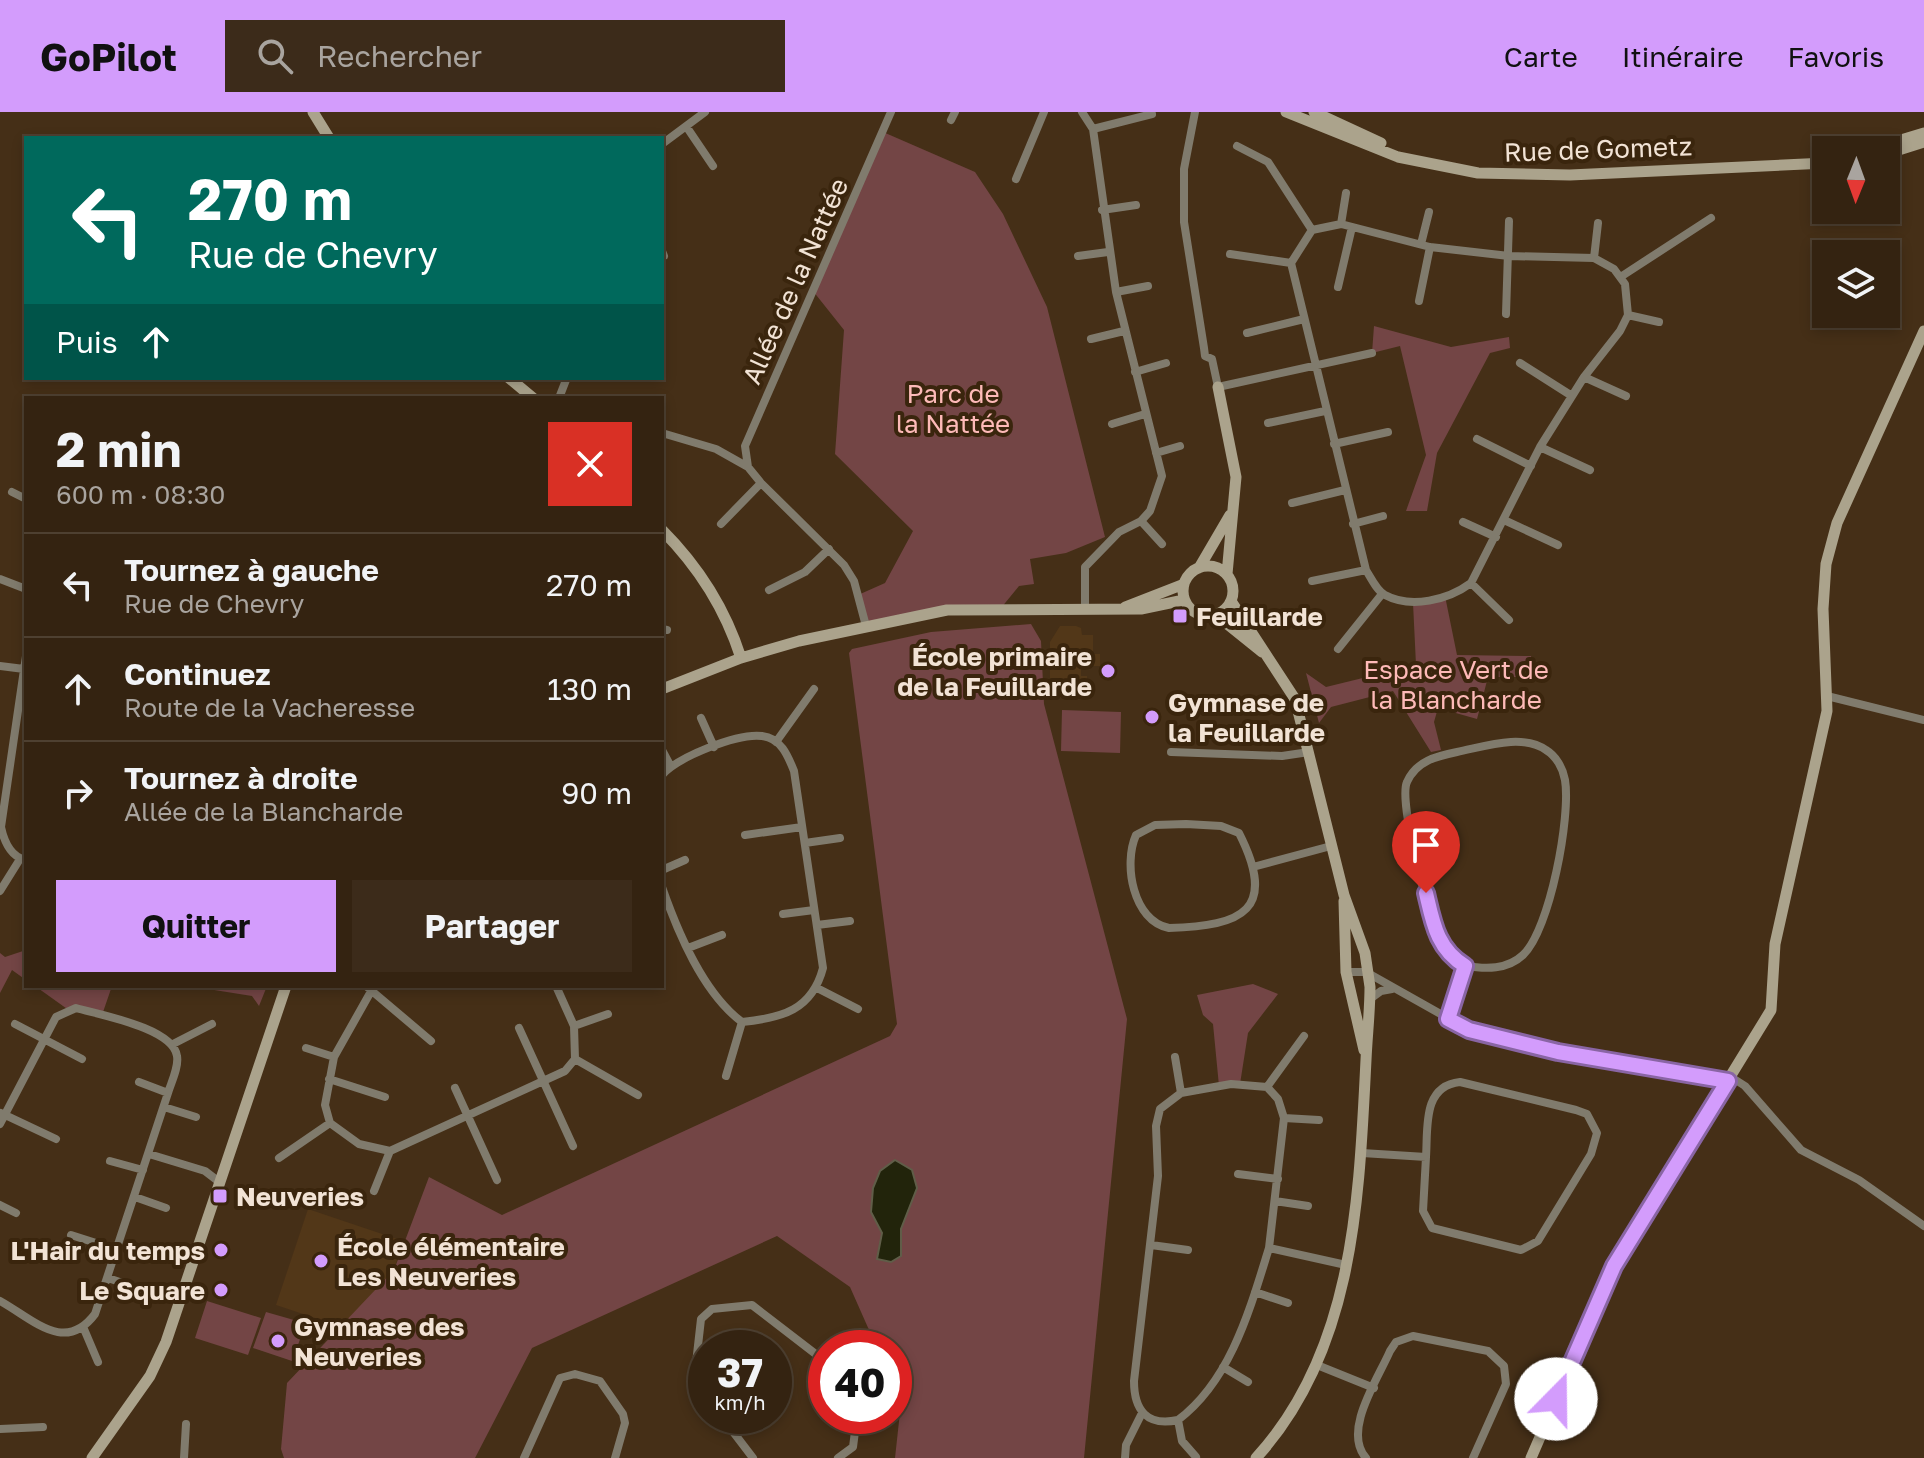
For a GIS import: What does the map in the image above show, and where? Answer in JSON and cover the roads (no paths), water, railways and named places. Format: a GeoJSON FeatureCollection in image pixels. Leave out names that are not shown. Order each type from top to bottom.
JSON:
{"type":"FeatureCollection","features":[{"type":"Feature","properties":{"kind":"street"},"geometry":{"type":"LineString","coordinates":[[313,112],[328,136]]}},
{"type":"Feature","properties":{"kind":"street"},"geometry":{"type":"LineString","coordinates":[[664,142],[705,112]]}},
{"type":"Feature","properties":{"kind":"street","name":"Allée de la Nattée"},"geometry":{"type":"LineString","coordinates":[[748,467],[745,446],[750,433],[891,112]]}},
{"type":"Feature","properties":{"kind":"street"},"geometry":{"type":"LineString","coordinates":[[1016,179],[1044,112]]}},
{"type":"Feature","properties":{"kind":"street"},"geometry":{"type":"LineString","coordinates":[[1082,112],[1093,129],[1108,252],[1124,331],[1162,476],[1159,493],[1141,521],[1119,532],[1085,567],[1085,608]]}},
{"type":"Feature","properties":{"kind":"street"},"geometry":{"type":"LineString","coordinates":[[1195,112],[1184,169],[1184,222],[1205,356],[1212,359],[1236,477],[1227,574],[1233,587],[1231,601],[1216,615]]}},
{"type":"Feature","properties":{"kind":"street","name":"Rue de Gometz"},"geometry":{"type":"LineString","coordinates":[[1286,112],[1417,161],[1514,176],[1812,161]]}},
{"type":"Feature","properties":{"kind":"street","name":"Rue de Gometz"},"geometry":{"type":"LineString","coordinates":[[1314,112],[1351,134]]}},
{"type":"Feature","properties":{"kind":"street"},"geometry":{"type":"LineString","coordinates":[[1093,129],[1152,114]]}},
{"type":"Feature","properties":{"kind":"street"},"geometry":{"type":"LineString","coordinates":[[686,126],[713,166]]}},
{"type":"Feature","properties":{"kind":"street"},"geometry":{"type":"LineString","coordinates":[[1900,140],[1924,133]]}},
{"type":"Feature","properties":{"kind":"street"},"geometry":{"type":"LineString","coordinates":[[1900,150],[1924,142]]}},
{"type":"Feature","properties":{"kind":"street"},"geometry":{"type":"LineString","coordinates":[[1237,146],[1268,162],[1312,230]]}},
{"type":"Feature","properties":{"kind":"street"},"geometry":{"type":"LineString","coordinates":[[1341,224],[1346,193]]}},
{"type":"Feature","properties":{"kind":"street"},"geometry":{"type":"LineString","coordinates":[[1102,210],[1136,205]]}},
{"type":"Feature","properties":{"kind":"street"},"geometry":{"type":"LineString","coordinates":[[1419,301],[1429,212]]}},
{"type":"Feature","properties":{"kind":"street"},"geometry":{"type":"LineString","coordinates":[[1622,276],[1711,218]]}},
{"type":"Feature","properties":{"kind":"street"},"geometry":{"type":"LineString","coordinates":[[1506,314],[1509,221]]}},
{"type":"Feature","properties":{"kind":"street"},"geometry":{"type":"LineString","coordinates":[[1594,258],[1598,223]]}},
{"type":"Feature","properties":{"kind":"street"},"geometry":{"type":"LineString","coordinates":[[1341,224],[1426,246],[1509,256],[1594,258],[1622,276],[1629,298],[1628,315],[1540,447],[1471,583],[1461,591],[1413,603],[1382,594],[1366,570],[1291,263],[1312,230],[1341,224]]}},
{"type":"Feature","properties":{"kind":"street"},"geometry":{"type":"LineString","coordinates":[[1338,287],[1352,227]]}},
{"type":"Feature","properties":{"kind":"street"},"geometry":{"type":"LineString","coordinates":[[1078,256],[1108,252]]}},
{"type":"Feature","properties":{"kind":"street"},"geometry":{"type":"LineString","coordinates":[[1230,254],[1291,263]]}},
{"type":"Feature","properties":{"kind":"street"},"geometry":{"type":"LineString","coordinates":[[1116,292],[1148,286]]}},
{"type":"Feature","properties":{"kind":"street"},"geometry":{"type":"LineString","coordinates":[[1628,315],[1659,322]]}},
{"type":"Feature","properties":{"kind":"street"},"geometry":{"type":"LineString","coordinates":[[1247,333],[1304,319]]}},
{"type":"Feature","properties":{"kind":"street"},"geometry":{"type":"LineString","coordinates":[[1091,339],[1124,331]]}},
{"type":"Feature","properties":{"kind":"street"},"geometry":{"type":"LineString","coordinates":[[1531,1458],[1614,1266],[1771,1010],[1775,944],[1822,742],[1827,696],[1823,609],[1829,550],[1837,523],[1924,331]]}},
{"type":"Feature","properties":{"kind":"street"},"geometry":{"type":"LineString","coordinates":[[1218,387],[1372,353]]}},
{"type":"Feature","properties":{"kind":"street"},"geometry":{"type":"LineString","coordinates":[[1135,372],[1166,363]]}},
{"type":"Feature","properties":{"kind":"street"},"geometry":{"type":"LineString","coordinates":[[1520,363],[1572,396]]}},
{"type":"Feature","properties":{"kind":"street"},"geometry":{"type":"LineString","coordinates":[[1584,377],[1626,396]]}},
{"type":"Feature","properties":{"kind":"street"},"geometry":{"type":"LineString","coordinates":[[511,380],[531,396]]}},
{"type":"Feature","properties":{"kind":"street"},"geometry":{"type":"LineString","coordinates":[[1268,423],[1325,411]]}},
{"type":"Feature","properties":{"kind":"street"},"geometry":{"type":"LineString","coordinates":[[1112,424],[1145,414]]}},
{"type":"Feature","properties":{"kind":"street"},"geometry":{"type":"LineString","coordinates":[[1334,444],[1388,432]]}},
{"type":"Feature","properties":{"kind":"street"},"geometry":{"type":"LineString","coordinates":[[664,434],[716,449],[748,467],[829,549],[854,581],[866,626]]}},
{"type":"Feature","properties":{"kind":"street"},"geometry":{"type":"LineString","coordinates":[[1477,439],[1531,466]]}},
{"type":"Feature","properties":{"kind":"street"},"geometry":{"type":"LineString","coordinates":[[1156,453],[1180,446]]}},
{"type":"Feature","properties":{"kind":"street"},"geometry":{"type":"LineString","coordinates":[[1540,447],[1590,470]]}},
{"type":"Feature","properties":{"kind":"street"},"geometry":{"type":"LineString","coordinates":[[721,524],[761,483]]}},
{"type":"Feature","properties":{"kind":"street"},"geometry":{"type":"LineString","coordinates":[[1292,503],[1345,490]]}},
{"type":"Feature","properties":{"kind":"street"},"geometry":{"type":"LineString","coordinates":[[12,492],[24,498]]}},
{"type":"Feature","properties":{"kind":"street"},"geometry":{"type":"LineString","coordinates":[[1122,608],[1184,584],[1199,568],[1232,511]]}},
{"type":"Feature","properties":{"kind":"street"},"geometry":{"type":"LineString","coordinates":[[1353,524],[1383,516]]}},
{"type":"Feature","properties":{"kind":"street"},"geometry":{"type":"LineString","coordinates":[[1504,520],[1558,545]]}},
{"type":"Feature","properties":{"kind":"street"},"geometry":{"type":"LineString","coordinates":[[1141,521],[1162,544]]}},
{"type":"Feature","properties":{"kind":"street"},"geometry":{"type":"LineString","coordinates":[[1463,522],[1496,537]]}},
{"type":"Feature","properties":{"kind":"street"},"geometry":{"type":"LineString","coordinates":[[664,532],[687,555],[716,599],[741,658]]}},
{"type":"Feature","properties":{"kind":"street"},"geometry":{"type":"LineString","coordinates":[[769,590],[805,572],[829,549]]}},
{"type":"Feature","properties":{"kind":"street"},"geometry":{"type":"LineString","coordinates":[[1199,568],[1214,567],[1227,574]]}},
{"type":"Feature","properties":{"kind":"street"},"geometry":{"type":"LineString","coordinates":[[1312,581],[1366,570]]}},
{"type":"Feature","properties":{"kind":"street"},"geometry":{"type":"LineString","coordinates":[[0,579],[24,588]]}},
{"type":"Feature","properties":{"kind":"street"},"geometry":{"type":"LineString","coordinates":[[1471,583],[1509,620]]}},
{"type":"Feature","properties":{"kind":"street"},"geometry":{"type":"LineString","coordinates":[[1184,584],[1184,600],[1194,612],[1216,615],[1274,662]]}},
{"type":"Feature","properties":{"kind":"street"},"geometry":{"type":"LineString","coordinates":[[1338,649],[1382,594]]}},
{"type":"Feature","properties":{"kind":"street"},"geometry":{"type":"LineString","coordinates":[[664,688],[741,658],[866,626],[947,610],[1141,609],[1184,600]]}},
{"type":"Feature","properties":{"kind":"street"},"geometry":{"type":"LineString","coordinates":[[1231,601],[1274,662],[1295,699],[1344,895],[1365,953],[1370,999],[1358,1198],[1334,1316],[1317,1365],[1302,1395],[1256,1458]]}},
{"type":"Feature","properties":{"kind":"street"},"geometry":{"type":"LineString","coordinates":[[0,666],[24,669],[0,828],[4,841],[23,860],[0,891]]}},
{"type":"Feature","properties":{"kind":"street"},"geometry":{"type":"LineString","coordinates":[[776,742],[814,689]]}},
{"type":"Feature","properties":{"kind":"street"},"geometry":{"type":"LineString","coordinates":[[1827,696],[1924,720]]}},
{"type":"Feature","properties":{"kind":"street"},"geometry":{"type":"LineString","coordinates":[[701,718],[714,747]]}},
{"type":"Feature","properties":{"kind":"street"},"geometry":{"type":"LineString","coordinates":[[15,732],[24,734]]}},
{"type":"Feature","properties":{"kind":"street"},"geometry":{"type":"LineString","coordinates":[[664,772],[670,765],[733,739],[763,736],[786,750],[794,771],[823,968],[817,988],[804,1004],[768,1020],[742,1022],[725,1009],[688,948],[664,892]]}},
{"type":"Feature","properties":{"kind":"street"},"geometry":{"type":"LineString","coordinates":[[1511,743],[1533,744],[1555,758],[1562,769],[1566,792],[1562,839],[1542,920],[1533,942],[1515,961],[1499,967],[1465,966],[1446,952],[1439,940],[1405,813],[1405,785],[1411,773],[1435,756],[1511,743]]}},
{"type":"Feature","properties":{"kind":"street"},"geometry":{"type":"LineString","coordinates":[[0,750],[11,752]]}},
{"type":"Feature","properties":{"kind":"street"},"geometry":{"type":"LineString","coordinates":[[1171,752],[1282,756],[1309,752]]}},
{"type":"Feature","properties":{"kind":"street"},"geometry":{"type":"LineString","coordinates":[[664,754],[670,765]]}},
{"type":"Feature","properties":{"kind":"street"},"geometry":{"type":"LineString","coordinates":[[1155,825],[1221,826],[1239,833],[1253,867],[1254,900],[1245,912],[1230,919],[1169,928],[1160,927],[1145,914],[1129,860],[1136,835],[1155,825]]}},
{"type":"Feature","properties":{"kind":"street"},"geometry":{"type":"LineString","coordinates":[[745,835],[802,827]]}},
{"type":"Feature","properties":{"kind":"street"},"geometry":{"type":"LineString","coordinates":[[805,843],[840,838]]}},
{"type":"Feature","properties":{"kind":"street"},"geometry":{"type":"LineString","coordinates":[[1253,867],[1331,846]]}},
{"type":"Feature","properties":{"kind":"street"},"geometry":{"type":"LineString","coordinates":[[664,869],[685,860]]}},
{"type":"Feature","properties":{"kind":"street"},"geometry":{"type":"LineString","coordinates":[[1344,895],[1346,972],[1366,1058]]}},
{"type":"Feature","properties":{"kind":"street"},"geometry":{"type":"LineString","coordinates":[[783,914],[814,910]]}},
{"type":"Feature","properties":{"kind":"street"},"geometry":{"type":"LineString","coordinates":[[817,925],[850,921]]}},
{"type":"Feature","properties":{"kind":"street"},"geometry":{"type":"LineString","coordinates":[[688,948],[722,935]]}},
{"type":"Feature","properties":{"kind":"street"},"geometry":{"type":"LineString","coordinates":[[1448,1019],[1465,966]]}},
{"type":"Feature","properties":{"kind":"street"},"geometry":{"type":"LineString","coordinates":[[1346,972],[1369,975],[1469,1030],[1558,1052],[1730,1079],[1745,1086],[1801,1150],[1859,1180],[1924,1226]]}},
{"type":"Feature","properties":{"kind":"street"},"geometry":{"type":"LineString","coordinates":[[92,1458],[150,1376],[166,1342],[285,988]]}},
{"type":"Feature","properties":{"kind":"street"},"geometry":{"type":"LineString","coordinates":[[370,988],[334,1057],[325,1105],[330,1123],[359,1144],[390,1151],[565,1071],[575,1059],[574,1026],[557,988]]}},
{"type":"Feature","properties":{"kind":"street"},"geometry":{"type":"LineString","coordinates":[[372,988],[431,1041]]}},
{"type":"Feature","properties":{"kind":"street"},"geometry":{"type":"LineString","coordinates":[[817,988],[858,1009]]}},
{"type":"Feature","properties":{"kind":"street"},"geometry":{"type":"LineString","coordinates":[[1370,999],[1381,991],[1392,989]]}},
{"type":"Feature","properties":{"kind":"street"},"geometry":{"type":"LineString","coordinates":[[0,1124],[2,1114],[56,1017],[76,1008],[159,1034],[173,1044],[178,1058],[164,1107],[95,1314],[84,1329],[70,1334],[58,1333],[0,1301]]}},
{"type":"Feature","properties":{"kind":"street"},"geometry":{"type":"LineString","coordinates":[[574,1026],[608,1014]]}},
{"type":"Feature","properties":{"kind":"street"},"geometry":{"type":"LineString","coordinates":[[726,1076],[742,1022]]}},
{"type":"Feature","properties":{"kind":"street"},"geometry":{"type":"LineString","coordinates":[[15,1024],[82,1059]]}},
{"type":"Feature","properties":{"kind":"street"},"geometry":{"type":"LineString","coordinates":[[173,1044],[212,1024]]}},
{"type":"Feature","properties":{"kind":"street"},"geometry":{"type":"LineString","coordinates":[[519,1028],[573,1146]]}},
{"type":"Feature","properties":{"kind":"street"},"geometry":{"type":"LineString","coordinates":[[1267,1087],[1304,1036]]}},
{"type":"Feature","properties":{"kind":"street"},"geometry":{"type":"LineString","coordinates":[[306,1048],[334,1057]]}},
{"type":"Feature","properties":{"kind":"street"},"geometry":{"type":"LineString","coordinates":[[1175,1057],[1181,1093]]}},
{"type":"Feature","properties":{"kind":"street"},"geometry":{"type":"LineString","coordinates":[[575,1059],[638,1095]]}},
{"type":"Feature","properties":{"kind":"street"},"geometry":{"type":"LineString","coordinates":[[329,1079],[385,1097]]}},
{"type":"Feature","properties":{"kind":"street"},"geometry":{"type":"LineString","coordinates":[[139,1082],[168,1093]]}},
{"type":"Feature","properties":{"kind":"street"},"geometry":{"type":"LineString","coordinates":[[1460,1082],[1576,1110],[1587,1114],[1597,1133],[1591,1154],[1538,1241],[1521,1250],[1432,1228],[1423,1211],[1426,1157],[1429,1106],[1439,1089],[1448,1083],[1460,1082]]}},
{"type":"Feature","properties":{"kind":"street"},"geometry":{"type":"LineString","coordinates":[[1231,1084],[1267,1087],[1278,1099],[1284,1118],[1269,1248],[1255,1292],[1223,1367],[1192,1408],[1178,1420],[1160,1422],[1141,1415],[1136,1406],[1134,1381],[1158,1176],[1157,1117],[1165,1102],[1181,1093],[1231,1084]]}},
{"type":"Feature","properties":{"kind":"street"},"geometry":{"type":"LineString","coordinates":[[455,1088],[497,1180]]}},
{"type":"Feature","properties":{"kind":"street"},"geometry":{"type":"LineString","coordinates":[[164,1107],[196,1117]]}},
{"type":"Feature","properties":{"kind":"street"},"geometry":{"type":"LineString","coordinates":[[2,1114],[56,1139]]}},
{"type":"Feature","properties":{"kind":"street"},"geometry":{"type":"LineString","coordinates":[[1284,1118],[1319,1120]]}},
{"type":"Feature","properties":{"kind":"street"},"geometry":{"type":"LineString","coordinates":[[279,1158],[330,1123]]}},
{"type":"Feature","properties":{"kind":"street"},"geometry":{"type":"LineString","coordinates":[[374,1191],[390,1151]]}},
{"type":"Feature","properties":{"kind":"street"},"geometry":{"type":"LineString","coordinates":[[1362,1153],[1426,1157]]}},
{"type":"Feature","properties":{"kind":"street"},"geometry":{"type":"LineString","coordinates":[[149,1154],[205,1171],[218,1181]]}},
{"type":"Feature","properties":{"kind":"street"},"geometry":{"type":"LineString","coordinates":[[110,1161],[143,1170]]}},
{"type":"Feature","properties":{"kind":"street"},"geometry":{"type":"LineString","coordinates":[[1238,1174],[1278,1179]]}},
{"type":"Feature","properties":{"kind":"street"},"geometry":{"type":"LineString","coordinates":[[135,1197],[166,1208]]}},
{"type":"Feature","properties":{"kind":"street"},"geometry":{"type":"LineString","coordinates":[[1275,1201],[1308,1206]]}},
{"type":"Feature","properties":{"kind":"street"},"geometry":{"type":"LineString","coordinates":[[0,1205],[16,1213]]}},
{"type":"Feature","properties":{"kind":"street"},"geometry":{"type":"LineString","coordinates":[[71,1235],[118,1250]]}},
{"type":"Feature","properties":{"kind":"street"},"geometry":{"type":"LineString","coordinates":[[1151,1245],[1188,1250]]}},
{"type":"Feature","properties":{"kind":"street"},"geometry":{"type":"LineString","coordinates":[[1269,1248],[1346,1265]]}},
{"type":"Feature","properties":{"kind":"street"},"geometry":{"type":"LineString","coordinates":[[108,1278],[140,1289]]}},
{"type":"Feature","properties":{"kind":"street"},"geometry":{"type":"LineString","coordinates":[[1255,1292],[1288,1303]]}},
{"type":"Feature","properties":{"kind":"street"},"geometry":{"type":"LineString","coordinates":[[700,1330],[701,1319],[712,1309],[752,1305],[784,1330]]}},
{"type":"Feature","properties":{"kind":"street"},"geometry":{"type":"LineString","coordinates":[[84,1329],[98,1362]]}},
{"type":"Feature","properties":{"kind":"street"},"geometry":{"type":"LineString","coordinates":[[792,1336],[808,1348]]}},
{"type":"Feature","properties":{"kind":"street"},"geometry":{"type":"LineString","coordinates":[[1366,1458],[1358,1449],[1357,1429],[1396,1342],[1413,1336],[1474,1348],[1498,1358],[1504,1366],[1506,1384],[1473,1458]]}},
{"type":"Feature","properties":{"kind":"street"},"geometry":{"type":"LineString","coordinates":[[1317,1365],[1374,1388]]}},
{"type":"Feature","properties":{"kind":"street"},"geometry":{"type":"LineString","coordinates":[[1223,1367],[1248,1382]]}},
{"type":"Feature","properties":{"kind":"street"},"geometry":{"type":"LineString","coordinates":[[524,1458],[560,1378],[575,1374],[600,1381],[623,1414],[625,1423],[615,1458]]}},
{"type":"Feature","properties":{"kind":"street"},"geometry":{"type":"LineString","coordinates":[[1125,1458],[1126,1445],[1141,1415]]}},
{"type":"Feature","properties":{"kind":"street"},"geometry":{"type":"LineString","coordinates":[[1178,1420],[1182,1441],[1196,1457]]}},
{"type":"Feature","properties":{"kind":"street"},"geometry":{"type":"LineString","coordinates":[[184,1458],[186,1424]]}},
{"type":"Feature","properties":{"kind":"street"},"geometry":{"type":"LineString","coordinates":[[0,1429],[43,1427]]}},
{"type":"Feature","properties":{"kind":"street"},"geometry":{"type":"LineString","coordinates":[[735,1434],[753,1458]]}},
{"type":"Feature","properties":{"kind":"street"},"geometry":{"type":"LineString","coordinates":[[838,1458],[853,1447],[855,1434]]}},
{"type":"Feature","properties":{"kind":"place","name":"Feuillarde"},"geometry":{"type":"Point","coordinates":[1180,616]}},
{"type":"Feature","properties":{"kind":"place","name":"École primaire de la Feuillarde"},"geometry":{"type":"Point","coordinates":[1108,671]}},
{"type":"Feature","properties":{"kind":"place","name":"Gymnase de la Feuillarde"},"geometry":{"type":"Point","coordinates":[1152,717]}},
{"type":"Feature","properties":{"kind":"place","name":"Neuveries"},"geometry":{"type":"Point","coordinates":[220,1196]}},
{"type":"Feature","properties":{"kind":"place","name":"L'Hair du temps"},"geometry":{"type":"Point","coordinates":[221,1250]}},
{"type":"Feature","properties":{"kind":"place","name":"École élémentaire Les Neuveries"},"geometry":{"type":"Point","coordinates":[321,1261]}},
{"type":"Feature","properties":{"kind":"place","name":"Le Square"},"geometry":{"type":"Point","coordinates":[221,1290]}},
{"type":"Feature","properties":{"kind":"place","name":"Gymnase des Neuveries"},"geometry":{"type":"Point","coordinates":[278,1341]}},
{"type":"Feature","properties":{"kind":"park label","name":"Parc de la Nattée"},"geometry":{"type":"Point","coordinates":[953,408]}},
{"type":"Feature","properties":{"kind":"park label","name":"Espace Vert de la Blancharde"},"geometry":{"type":"Point","coordinates":[1456,684]}}]}
